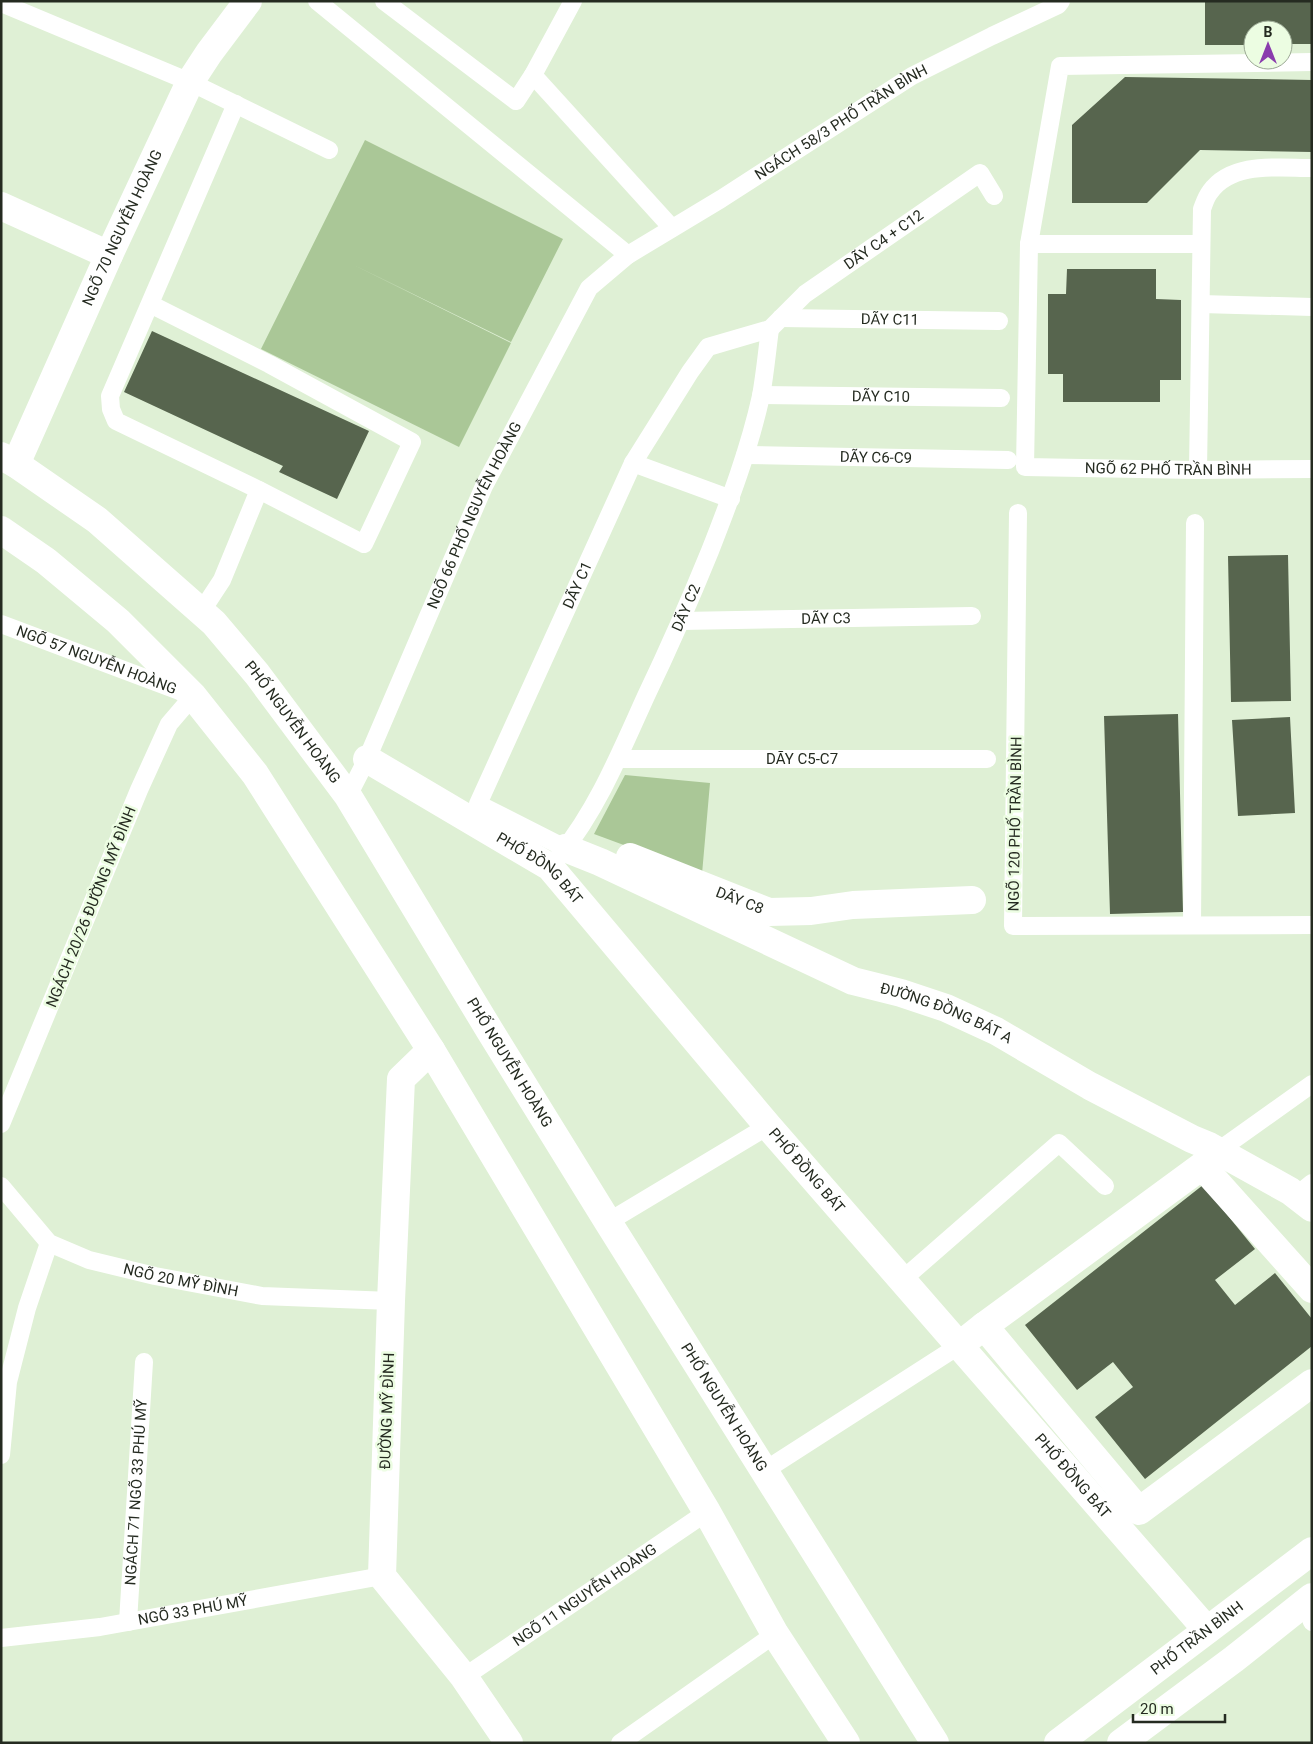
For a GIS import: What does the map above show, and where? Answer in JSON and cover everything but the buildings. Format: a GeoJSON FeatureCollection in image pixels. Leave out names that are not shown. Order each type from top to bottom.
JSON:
{"type":"FeatureCollection","features":[{"type":"Feature","properties":{"kind":"street","name":"NGÕ 70 NGUYỄN HOÀNG"},"geometry":{"type":"LineString","coordinates":[[8,460],[109,255],[190,82],[248,1]]}},
{"type":"Feature","properties":{"kind":"street"},"geometry":{"type":"LineString","coordinates":[[1,206],[109,255]]}},
{"type":"Feature","properties":{"kind":"street","name":"PHỐ NGUYỄN HOÀNG"},"geometry":{"type":"LineString","coordinates":[[8,460],[97,520],[214,623],[257,674],[348,796],[608,1222],[935,1743]]}},
{"type":"Feature","properties":{"kind":"street"},"geometry":{"type":"LineString","coordinates":[[1,530],[46,562],[118,621],[193,696],[255,774],[431,1050],[707,1512],[775,1634],[846,1743]]}},
{"type":"Feature","properties":{"kind":"street","name":"PHỐ ĐỒNG BÁT"},"geometry":{"type":"LineString","coordinates":[[367,759],[564,850],[768,1126],[1207,1630]]}},
{"type":"Feature","properties":{"kind":"street","name":"DÃY C8"},"geometry":{"type":"LineString","coordinates":[[564,850],[606,848],[769,912],[811,911],[853,905],[972,900]]}},
{"type":"Feature","properties":{"kind":"street","name":"ĐƯỜNG ĐỒNG BÁT A"},"geometry":{"type":"LineString","coordinates":[[564,850],[600,862],[853,981],[901,993],[946,1008],[996,1031],[1090,1086],[1306,1196]]}},
{"type":"Feature","properties":{"kind":"street","name":"ĐƯỜNG MỸ ĐÌNH"},"geometry":{"type":"LineString","coordinates":[[382,1576],[391,1301],[401,1080],[431,1050]]}},
{"type":"Feature","properties":{"kind":"street"},"geometry":{"type":"LineString","coordinates":[[960,1345],[1202,1166],[1312,1289]]}},
{"type":"Feature","properties":{"kind":"street"},"geometry":{"type":"LineString","coordinates":[[984,1326],[1139,1511],[1312,1383]]}},
{"type":"Feature","properties":{"kind":"street","name":"PHỐ TRẦN BÌNH"},"geometry":{"type":"LineString","coordinates":[[1058,1743],[1312,1551]]}},
{"type":"Feature","properties":{"kind":"street"},"geometry":{"type":"LineString","coordinates":[[382,1576],[464,1677],[509,1743]]}},
{"type":"Feature","properties":{"kind":"street"},"geometry":{"type":"LineString","coordinates":[[1121,1743],[1310,1607]]}},
{"type":"Feature","properties":{"kind":"lane"},"geometry":{"type":"LineString","coordinates":[[317,1],[628,255]]}},
{"type":"Feature","properties":{"kind":"lane"},"geometry":{"type":"LineString","coordinates":[[384,1],[516,101],[533,75],[573,1]]}},
{"type":"Feature","properties":{"kind":"lane","name":"NGÁCH 58/3 PHỐ TRẦN BÌNH"},"geometry":{"type":"LineString","coordinates":[[628,255],[722,199],[912,76],[1058,5],[1061,1]]}},
{"type":"Feature","properties":{"kind":"lane"},"geometry":{"type":"LineString","coordinates":[[1,3],[190,82],[329,150]]}},
{"type":"Feature","properties":{"kind":"lane"},"geometry":{"type":"LineString","coordinates":[[1201,244],[1029,244],[1060,66],[1312,62]]}},
{"type":"Feature","properties":{"kind":"lane"},"geometry":{"type":"LineString","coordinates":[[533,75],[672,228]]}},
{"type":"Feature","properties":{"kind":"lane"},"geometry":{"type":"LineString","coordinates":[[150,304],[269,364],[412,442],[364,544],[259,490],[116,421],[110,409],[110,396],[236,104]]}},
{"type":"Feature","properties":{"kind":"lane"},"geometry":{"type":"LineString","coordinates":[[1198,470],[1202,210],[1210,192],[1226,177],[1249,169],[1312,168]]}},
{"type":"Feature","properties":{"kind":"lane","name":"DÃY C4 + C12"},"geometry":{"type":"LineString","coordinates":[[776,323],[805,294],[980,173],[994,196]]}},
{"type":"Feature","properties":{"kind":"lane","name":"NGÕ 62 PHỐ TRẦN BÌNH"},"geometry":{"type":"LineString","coordinates":[[1029,244],[1025,467],[1198,470],[1312,469]]}},
{"type":"Feature","properties":{"kind":"lane","name":"NGÕ 66 PHỐ NGUYỄN HOÀNG"},"geometry":{"type":"LineString","coordinates":[[348,796],[367,759],[484,486],[589,288],[628,255]]}},
{"type":"Feature","properties":{"kind":"lane"},"geometry":{"type":"LineString","coordinates":[[1201,304],[1312,307]]}},
{"type":"Feature","properties":{"kind":"lane","name":"DÃY C11"},"geometry":{"type":"LineString","coordinates":[[776,323],[999,321]]}},
{"type":"Feature","properties":{"kind":"lane","name":"DÃY C2"},"geometry":{"type":"LineString","coordinates":[[564,850],[594,805],[618,759],[681,621],[731,499],[761,396],[776,323]]}},
{"type":"Feature","properties":{"kind":"lane","name":"DÃY C1"},"geometry":{"type":"LineString","coordinates":[[564,850],[478,804],[633,463],[708,347],[776,323]]}},
{"type":"Feature","properties":{"kind":"lane","name":"DÃY C10"},"geometry":{"type":"LineString","coordinates":[[761,396],[1001,398]]}},
{"type":"Feature","properties":{"kind":"lane","name":"DÃY C6-C9"},"geometry":{"type":"LineString","coordinates":[[745,455],[1008,460]]}},
{"type":"Feature","properties":{"kind":"lane"},"geometry":{"type":"LineString","coordinates":[[633,463],[731,499]]}},
{"type":"Feature","properties":{"kind":"lane"},"geometry":{"type":"LineString","coordinates":[[202,612],[222,580],[259,490]]}},
{"type":"Feature","properties":{"kind":"lane","name":"NGÕ 120 PHỐ TRẦN BÌNH"},"geometry":{"type":"LineString","coordinates":[[1018,513],[1014,926],[1312,925]]}},
{"type":"Feature","properties":{"kind":"lane"},"geometry":{"type":"LineString","coordinates":[[1192,925],[1195,522]]}},
{"type":"Feature","properties":{"kind":"lane","name":"DÃY C3"},"geometry":{"type":"LineString","coordinates":[[681,621],[972,616]]}},
{"type":"Feature","properties":{"kind":"lane","name":"NGÕ 57 NGUYỄN HOÀNG"},"geometry":{"type":"LineString","coordinates":[[1,624],[193,696]]}},
{"type":"Feature","properties":{"kind":"lane","name":"NGÁCH 20/26 ĐƯỜNG MỸ ĐÌNH"},"geometry":{"type":"LineString","coordinates":[[1,1124],[139,790],[169,724],[193,696]]}},
{"type":"Feature","properties":{"kind":"lane","name":"DÃY C5-C7"},"geometry":{"type":"LineString","coordinates":[[618,759],[987,759]]}},
{"type":"Feature","properties":{"kind":"lane"},"geometry":{"type":"LineString","coordinates":[[1218,1151],[1312,1084]]}},
{"type":"Feature","properties":{"kind":"lane"},"geometry":{"type":"LineString","coordinates":[[608,1222],[768,1126]]}},
{"type":"Feature","properties":{"kind":"lane"},"geometry":{"type":"LineString","coordinates":[[902,1280],[1059,1143],[1105,1186]]}},
{"type":"Feature","properties":{"kind":"lane","name":"NGÕ 20 MỸ ĐÌNH"},"geometry":{"type":"LineString","coordinates":[[1,1186],[50,1243],[89,1260],[155,1276],[262,1296],[391,1301]]}},
{"type":"Feature","properties":{"kind":"lane"},"geometry":{"type":"LineString","coordinates":[[1,1455],[8,1382],[27,1308],[50,1243]]}},
{"type":"Feature","properties":{"kind":"lane"},"geometry":{"type":"LineString","coordinates":[[764,1471],[960,1345]]}},
{"type":"Feature","properties":{"kind":"lane","name":"NGÁCH 71 NGÕ 33 PHÚ MỸ"},"geometry":{"type":"LineString","coordinates":[[128,1622],[144,1362]]}},
{"type":"Feature","properties":{"kind":"lane","name":"NGÕ 11 NGUYỄN HOÀNG"},"geometry":{"type":"LineString","coordinates":[[464,1677],[707,1512]]}},
{"type":"Feature","properties":{"kind":"lane","name":"NGÕ 33 PHÚ MỸ"},"geometry":{"type":"LineString","coordinates":[[1,1638],[128,1622],[382,1576]]}},
{"type":"Feature","properties":{"kind":"lane"},"geometry":{"type":"LineString","coordinates":[[620,1743],[775,1634]]}},
{"type":"Feature","properties":{"kind":"green space"},"geometry":{"type":"Polygon","coordinates":[[[365,140],[563,239],[511,342],[354,265],[511,343],[459,447],[261,349],[365,140]]]}},
{"type":"Feature","properties":{"kind":"green space"},"geometry":{"type":"Polygon","coordinates":[[[625,775],[710,783],[702,874],[594,834],[625,775]]]}}]}
